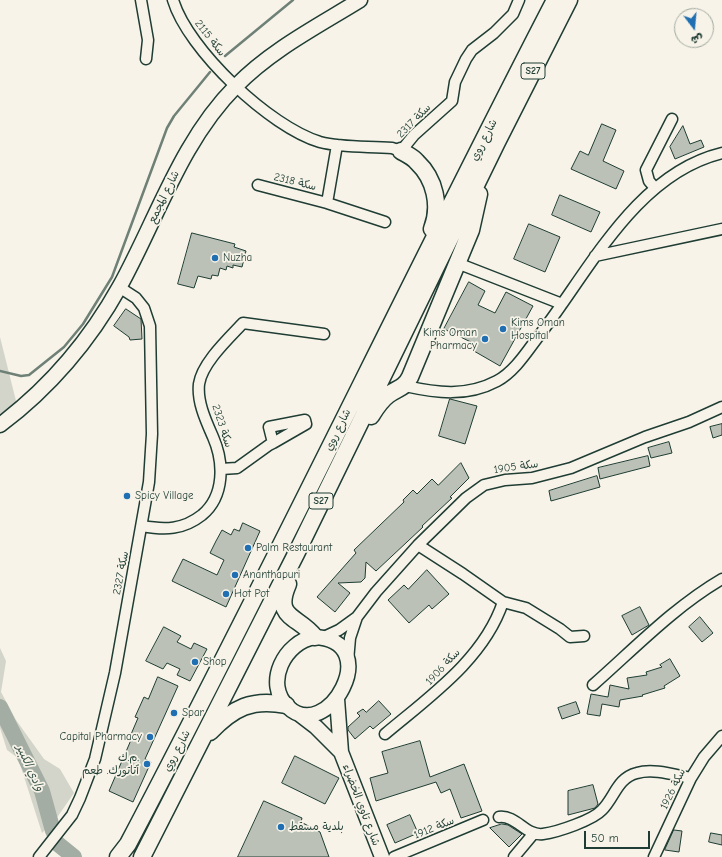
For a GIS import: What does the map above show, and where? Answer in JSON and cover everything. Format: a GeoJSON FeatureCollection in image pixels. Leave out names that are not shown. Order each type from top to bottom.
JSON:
{"type":"FeatureCollection","features":[{"type":"Feature","properties":{"kind":"main road","name":"شارع روي"},"geometry":{"type":"LineString","coordinates":[[118,857],[128,844],[278,553],[389,326],[555,0]]}},
{"type":"Feature","properties":{"kind":"main road","name":"شارع روي"},"geometry":{"type":"LineString","coordinates":[[142,857],[296,554],[497,142],[569,0]]}},
{"type":"Feature","properties":{"kind":"main road"},"geometry":{"type":"LineString","coordinates":[[339,465],[378,404],[387,395],[405,386],[471,230],[477,198],[497,142]]}},
{"type":"Feature","properties":{"kind":"main road"},"geometry":{"type":"LineString","coordinates":[[389,326],[409,276],[433,227],[437,208],[435,195],[426,174],[417,161],[401,151]]}},
{"type":"Feature","properties":{"kind":"main road"},"geometry":{"type":"LineString","coordinates":[[296,554],[293,572],[283,595],[283,605],[292,619],[319,637]]}},
{"type":"Feature","properties":{"kind":"main road"},"geometry":{"type":"LineString","coordinates":[[192,758],[208,735],[222,720],[235,710],[250,704],[265,702],[292,710]]}},
{"type":"Feature","properties":{"kind":"main road"},"geometry":{"type":"LineString","coordinates":[[107,857],[128,844]]}},
{"type":"Feature","properties":{"kind":"street"},"geometry":{"type":"LineString","coordinates":[[141,0],[148,40],[146,58]]}},
{"type":"Feature","properties":{"kind":"street","name":"سكة 2115"},"geometry":{"type":"LineString","coordinates":[[173,0],[180,18],[198,45],[235,86]]}},
{"type":"Feature","properties":{"kind":"street","name":"شارع المجمع"},"geometry":{"type":"LineString","coordinates":[[0,425],[29,403],[63,367],[81,345],[119,287],[180,164],[204,126],[235,86],[263,61],[360,0]]}},
{"type":"Feature","properties":{"kind":"street","name":"سكة 2317"},"geometry":{"type":"LineString","coordinates":[[235,86],[267,114],[289,128],[320,142],[337,145],[392,148],[401,151],[414,135],[452,101],[454,82],[472,50],[494,33],[513,14],[520,0]]}},
{"type":"Feature","properties":{"kind":"street"},"geometry":{"type":"LineString","coordinates":[[654,188],[649,181],[646,170],[672,119]]}},
{"type":"Feature","properties":{"kind":"street","name":"سكة 2318"},"geometry":{"type":"LineString","coordinates":[[327,203],[337,145]]}},
{"type":"Feature","properties":{"kind":"street"},"geometry":{"type":"LineString","coordinates":[[405,386],[451,394],[475,390],[495,382],[514,367],[562,304],[595,256],[654,188],[682,169],[722,152]]}},
{"type":"Feature","properties":{"kind":"street","name":"سكة 2318"},"geometry":{"type":"LineString","coordinates":[[258,185],[327,203],[384,222]]}},
{"type":"Feature","properties":{"kind":"street"},"geometry":{"type":"LineString","coordinates":[[595,256],[722,229]]}},
{"type":"Feature","properties":{"kind":"street"},"geometry":{"type":"LineString","coordinates":[[457,263],[562,304]]}},
{"type":"Feature","properties":{"kind":"street","name":"سكة 2327"},"geometry":{"type":"LineString","coordinates":[[39,857],[72,815],[96,759],[115,673],[149,482],[152,434],[150,326],[144,308],[136,298],[119,287]]}},
{"type":"Feature","properties":{"kind":"street","name":"سكة 2323"},"geometry":{"type":"LineString","coordinates":[[142,526],[162,530],[194,522],[213,504],[220,482],[221,469],[214,438],[207,424],[199,384],[212,358],[243,323],[324,334]]}},
{"type":"Feature","properties":{"kind":"street","name":"سكة 1905"},"geometry":{"type":"LineString","coordinates":[[319,637],[340,630],[357,617],[376,592],[418,545],[466,498],[484,485],[505,480],[532,478],[571,468],[646,437],[689,422],[722,407]]}},
{"type":"Feature","properties":{"kind":"street"},"geometry":{"type":"LineString","coordinates":[[221,469],[237,468],[273,443]]}},
{"type":"Feature","properties":{"kind":"street"},"geometry":{"type":"LineString","coordinates":[[418,545],[503,602],[526,608],[560,629],[570,638],[584,636]]}},
{"type":"Feature","properties":{"kind":"street"},"geometry":{"type":"LineString","coordinates":[[593,685],[686,604],[702,591],[722,579]]}},
{"type":"Feature","properties":{"kind":"street","name":"سكة 1906"},"geometry":{"type":"LineString","coordinates":[[385,734],[428,700],[456,672],[497,622],[503,602]]}},
{"type":"Feature","properties":{"kind":"street","name":"سكة 1905"},"geometry":{"type":"LineString","coordinates":[[348,663],[350,638],[357,617]]}},
{"type":"Feature","properties":{"kind":"street"},"geometry":{"type":"LineString","coordinates":[[319,637],[339,645],[346,654],[348,663],[345,683],[337,699],[328,707],[315,714],[292,710],[278,686],[280,666],[284,657],[292,647],[300,641],[319,637]]}},
{"type":"Feature","properties":{"kind":"street","name":"شارع تاوي الخضراء"},"geometry":{"type":"LineString","coordinates":[[337,699],[341,752],[382,857]]}},
{"type":"Feature","properties":{"kind":"street","name":"شارع تاوي الخضراء"},"geometry":{"type":"LineString","coordinates":[[292,710],[316,728],[341,752]]}},
{"type":"Feature","properties":{"kind":"street","name":"سكة 1926"},"geometry":{"type":"LineString","coordinates":[[654,857],[691,778],[704,758],[722,736]]}},
{"type":"Feature","properties":{"kind":"street"},"geometry":{"type":"LineString","coordinates":[[499,817],[510,818],[525,830],[534,834],[544,834],[591,819],[605,807],[619,784],[636,773],[648,771],[691,778]]}},
{"type":"Feature","properties":{"kind":"street","name":"سكة 1912"},"geometry":{"type":"LineString","coordinates":[[394,857],[483,820]]}},
{"type":"Feature","properties":{"kind":"street"},"geometry":{"type":"LineString","coordinates":[[514,857],[534,834]]}},
{"type":"Feature","properties":{"kind":"shaded area"},"geometry":{"type":"Polygon","coordinates":[[[0,337],[16,401],[0,433],[0,337]]]}},
{"type":"Feature","properties":{"kind":"shaded area"},"geometry":{"type":"Polygon","coordinates":[[[0,648],[6,661],[1,692],[16,720],[44,759],[60,769],[74,793],[56,819],[42,833],[18,758],[7,750],[0,728],[0,648]]]}},
{"type":"Feature","properties":{"kind":"building"},"geometry":{"type":"Polygon","coordinates":[[[602,124],[616,130],[603,161],[624,171],[616,189],[571,169],[580,151],[588,155],[602,124]]]}},
{"type":"Feature","properties":{"kind":"building"},"geometry":{"type":"Polygon","coordinates":[[[683,126],[690,144],[701,140],[704,147],[675,159],[670,147],[683,126]]]}},
{"type":"Feature","properties":{"kind":"building"},"geometry":{"type":"Polygon","coordinates":[[[560,195],[600,212],[591,232],[552,215],[560,195]]]}},
{"type":"Feature","properties":{"kind":"building"},"geometry":{"type":"Polygon","coordinates":[[[529,224],[560,237],[545,272],[514,259],[529,224]]]}},
{"type":"Feature","properties":{"kind":"building","name":"Nuzha"},"geometry":{"type":"Polygon","coordinates":[[[192,233],[235,244],[234,247],[246,251],[242,267],[233,265],[233,268],[227,266],[226,270],[220,268],[218,276],[212,275],[211,279],[198,276],[194,288],[178,284],[192,233]]]}},
{"type":"Feature","properties":{"kind":"building"},"geometry":{"type":"Polygon","coordinates":[[[469,282],[485,291],[478,305],[495,313],[506,292],[533,306],[500,366],[474,351],[477,345],[444,329],[469,282]]]}},
{"type":"Feature","properties":{"kind":"building"},"geometry":{"type":"Polygon","coordinates":[[[126,309],[141,319],[142,339],[130,340],[129,337],[114,326],[126,309]]]}},
{"type":"Feature","properties":{"kind":"building"},"geometry":{"type":"Polygon","coordinates":[[[450,399],[477,406],[465,444],[439,436],[450,399]]]}},
{"type":"Feature","properties":{"kind":"building"},"geometry":{"type":"Polygon","coordinates":[[[722,424],[722,435],[713,438],[710,427],[722,424]]]}},
{"type":"Feature","properties":{"kind":"building"},"geometry":{"type":"Polygon","coordinates":[[[669,442],[672,453],[651,458],[648,448],[669,442]]]}},
{"type":"Feature","properties":{"kind":"building"},"geometry":{"type":"Polygon","coordinates":[[[648,456],[650,466],[600,479],[598,468],[648,456]]]}},
{"type":"Feature","properties":{"kind":"building"},"geometry":{"type":"Polygon","coordinates":[[[461,463],[469,478],[450,497],[452,498],[422,526],[423,527],[376,571],[366,562],[365,578],[361,582],[338,583],[350,593],[335,612],[317,597],[356,553],[354,550],[404,502],[403,500],[413,490],[417,494],[432,479],[438,485],[461,463]]]}},
{"type":"Feature","properties":{"kind":"building"},"geometry":{"type":"Polygon","coordinates":[[[597,476],[600,487],[551,501],[549,491],[597,476]]]}},
{"type":"Feature","properties":{"kind":"building"},"geometry":{"type":"Polygon","coordinates":[[[243,523],[260,531],[226,607],[172,581],[183,559],[217,575],[224,560],[210,553],[216,541],[222,530],[231,535],[234,529],[239,531],[243,523]]]}},
{"type":"Feature","properties":{"kind":"building"},"geometry":{"type":"Polygon","coordinates":[[[427,570],[449,594],[432,609],[429,605],[409,623],[388,600],[404,585],[408,589],[427,570]]]}},
{"type":"Feature","properties":{"kind":"building"},"geometry":{"type":"Polygon","coordinates":[[[640,607],[649,625],[632,635],[622,616],[640,607]]]}},
{"type":"Feature","properties":{"kind":"building"},"geometry":{"type":"Polygon","coordinates":[[[700,617],[713,633],[702,642],[689,627],[700,617]]]}},
{"type":"Feature","properties":{"kind":"building"},"geometry":{"type":"Polygon","coordinates":[[[164,627],[181,636],[177,642],[191,649],[194,643],[207,649],[190,681],[177,675],[180,669],[167,663],[163,669],[146,661],[164,627]]]}},
{"type":"Feature","properties":{"kind":"building"},"geometry":{"type":"Polygon","coordinates":[[[670,659],[680,676],[664,686],[665,688],[642,695],[643,696],[620,700],[619,707],[602,704],[600,716],[587,714],[591,694],[608,697],[610,685],[629,689],[627,678],[647,675],[646,672],[662,667],[660,665],[670,659]]]}},
{"type":"Feature","properties":{"kind":"building"},"geometry":{"type":"Polygon","coordinates":[[[158,677],[178,686],[145,759],[151,762],[133,802],[109,791],[131,740],[129,739],[138,718],[135,717],[144,697],[148,699],[158,677]]]}},
{"type":"Feature","properties":{"kind":"building"},"geometry":{"type":"Polygon","coordinates":[[[379,701],[391,714],[373,729],[370,726],[355,739],[348,730],[348,727],[360,716],[357,713],[363,709],[366,712],[379,701]]]}},
{"type":"Feature","properties":{"kind":"building"},"geometry":{"type":"Polygon","coordinates":[[[576,702],[580,713],[562,719],[558,708],[576,702]]]}},
{"type":"Feature","properties":{"kind":"building"},"geometry":{"type":"Polygon","coordinates":[[[420,741],[430,777],[464,764],[482,811],[461,818],[450,789],[441,793],[436,782],[376,801],[370,778],[388,773],[382,752],[420,741]]]}},
{"type":"Feature","properties":{"kind":"building"},"geometry":{"type":"Polygon","coordinates":[[[295,756],[339,778],[325,804],[282,783],[295,756]]]}},
{"type":"Feature","properties":{"kind":"building"},"geometry":{"type":"Polygon","coordinates":[[[593,785],[598,804],[595,808],[568,815],[568,791],[593,785]]]}},
{"type":"Feature","properties":{"kind":"building","name":"بلدية مسقط"},"geometry":{"type":"Polygon","coordinates":[[[264,801],[302,818],[301,822],[320,832],[329,857],[238,857],[264,801]]]}},
{"type":"Feature","properties":{"kind":"building"},"geometry":{"type":"Polygon","coordinates":[[[410,815],[418,833],[395,843],[387,825],[410,815]]]}},
{"type":"Feature","properties":{"kind":"building"},"geometry":{"type":"Polygon","coordinates":[[[502,824],[508,825],[522,834],[509,847],[490,828],[502,824]]]}},
{"type":"Feature","properties":{"kind":"building"},"geometry":{"type":"Polygon","coordinates":[[[674,830],[682,831],[679,852],[665,850],[674,830]]]}},
{"type":"Feature","properties":{"kind":"building"},"geometry":{"type":"Polygon","coordinates":[[[711,833],[722,835],[722,845],[709,842],[711,833]]]}},
{"type":"Feature","properties":{"kind":"waterway"},"geometry":{"type":"LineString","coordinates":[[225,56],[293,0]]}},
{"type":"Feature","properties":{"kind":"waterway"},"geometry":{"type":"LineString","coordinates":[[0,371],[21,376],[29,375],[64,347],[83,324],[112,277],[167,128],[174,116],[210,72]]}},
{"type":"Feature","properties":{"kind":"waterway","name":"وادي الكبير"},"geometry":{"type":"LineString","coordinates":[[0,707],[42,791],[53,831]]}},
{"type":"Feature","properties":{"kind":"waterway","name":"وادي الكبير"},"geometry":{"type":"LineString","coordinates":[[58,844],[74,857]]}},
{"type":"Feature","properties":{"kind":"place","name":"Nuzha"},"geometry":{"type":"Point","coordinates":[215,258]}},
{"type":"Feature","properties":{"kind":"place","name":"Kims Oman Hospital"},"geometry":{"type":"Point","coordinates":[503,329]}},
{"type":"Feature","properties":{"kind":"place","name":"Kims Oman Pharmacy"},"geometry":{"type":"Point","coordinates":[485,339]}},
{"type":"Feature","properties":{"kind":"place","name":"Spicy Village"},"geometry":{"type":"Point","coordinates":[127,496]}},
{"type":"Feature","properties":{"kind":"place","name":"Palm Restaurant"},"geometry":{"type":"Point","coordinates":[248,548]}},
{"type":"Feature","properties":{"kind":"place","name":"Ananthapuri"},"geometry":{"type":"Point","coordinates":[235,575]}},
{"type":"Feature","properties":{"kind":"place","name":"Hot Pot"},"geometry":{"type":"Point","coordinates":[226,594]}},
{"type":"Feature","properties":{"kind":"place","name":"Shop"},"geometry":{"type":"Point","coordinates":[195,662]}},
{"type":"Feature","properties":{"kind":"place","name":"Spar"},"geometry":{"type":"Point","coordinates":[174,713]}},
{"type":"Feature","properties":{"kind":"place","name":"Capital Pharmacy"},"geometry":{"type":"Point","coordinates":[150,737]}},
{"type":"Feature","properties":{"kind":"place","name":"م.ك. ٱتاتورك. طعم"},"geometry":{"type":"Point","coordinates":[147,764]}},
{"type":"Feature","properties":{"kind":"place","name":"بلدية مسقط"},"geometry":{"type":"Point","coordinates":[281,827]}}]}
